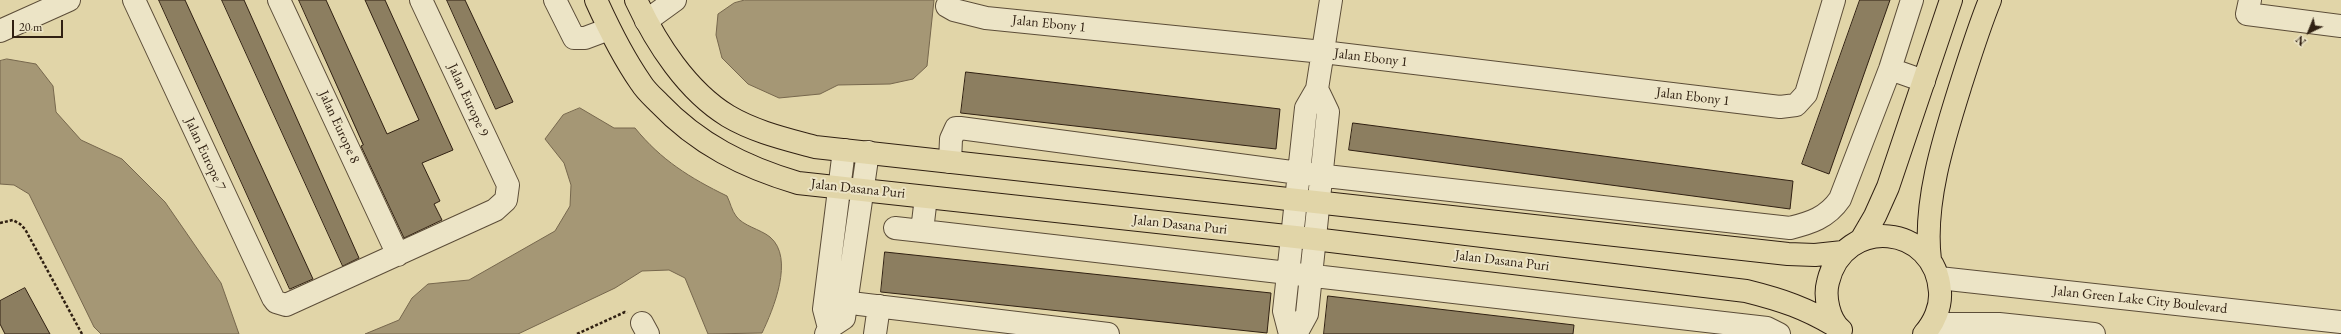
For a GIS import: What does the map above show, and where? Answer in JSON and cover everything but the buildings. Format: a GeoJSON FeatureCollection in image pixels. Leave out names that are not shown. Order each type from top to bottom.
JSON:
{"type":"FeatureCollection","features":[{"type":"Feature","properties":{"kind":"main road","name":"Jalan Dasana Puri"},"geometry":{"type":"LineString","coordinates":[[596,0],[609,29],[642,85],[677,122],[716,151],[770,175],[798,183],[1314,239],[1746,290],[1777,298],[1808,310],[1841,331]]}},
{"type":"Feature","properties":{"kind":"main road"},"geometry":{"type":"LineString","coordinates":[[636,0],[661,48],[696,89],[728,116],[770,135],[815,147],[1318,204],[1788,254],[1815,255],[1843,252]]}},
{"type":"Feature","properties":{"kind":"main road"},"geometry":{"type":"LineString","coordinates":[[1861,240],[1875,216],[1888,187],[1951,0]]}},
{"type":"Feature","properties":{"kind":"main road"},"geometry":{"type":"LineString","coordinates":[[1928,329],[1941,302],[1928,224],[1931,200],[1949,123],[1990,0]]}},
{"type":"Feature","properties":{"kind":"main road"},"geometry":{"type":"LineString","coordinates":[[1841,331],[1828,309],[1826,289],[1831,269],[1843,252],[1861,240],[1880,235],[1899,238],[1917,246],[1935,269]]}},
{"type":"Feature","properties":{"kind":"street"},"geometry":{"type":"LineString","coordinates":[[0,31],[69,0]]}},
{"type":"Feature","properties":{"kind":"street","name":"Jalan Europe 7"},"geometry":{"type":"LineString","coordinates":[[134,0],[273,298],[281,304],[291,304],[398,255]]}},
{"type":"Feature","properties":{"kind":"street","name":"Jalan Europe 8"},"geometry":{"type":"LineString","coordinates":[[279,0],[398,255]]}},
{"type":"Feature","properties":{"kind":"street","name":"Jalan Europe 9"},"geometry":{"type":"LineString","coordinates":[[398,255],[495,210],[506,200],[508,185],[421,0]]}},
{"type":"Feature","properties":{"kind":"street"},"geometry":{"type":"LineString","coordinates":[[556,0],[574,38],[585,38],[609,29]]}},
{"type":"Feature","properties":{"kind":"street"},"geometry":{"type":"LineString","coordinates":[[646,21],[675,0]]}},
{"type":"Feature","properties":{"kind":"street"},"geometry":{"type":"LineString","coordinates":[[1290,334],[1284,311],[1306,108],[1317,89],[1331,0]]}},
{"type":"Feature","properties":{"kind":"street","name":"Jalan Ebony 1"},"geometry":{"type":"LineString","coordinates":[[947,6],[954,10],[986,18],[1323,52],[1780,107],[1796,105],[1806,94],[1834,0]]}},
{"type":"Feature","properties":{"kind":"street"},"geometry":{"type":"LineString","coordinates":[[950,162],[951,139],[956,128],[960,128],[1299,173],[1790,228],[1823,217],[1832,210],[1840,199],[1890,69],[1912,0]]}},
{"type":"Feature","properties":{"kind":"street"},"geometry":{"type":"LineString","coordinates":[[2250,0],[2247,14],[2341,26]]}},
{"type":"Feature","properties":{"kind":"street"},"geometry":{"type":"LineString","coordinates":[[1890,69],[1924,81]]}},
{"type":"Feature","properties":{"kind":"street"},"geometry":{"type":"LineString","coordinates":[[1296,334],[1307,314],[1328,112],[1317,89]]}},
{"type":"Feature","properties":{"kind":"street"},"geometry":{"type":"LineString","coordinates":[[844,150],[838,187],[824,309],[828,331],[844,318],[868,152]]}},
{"type":"Feature","properties":{"kind":"street"},"geometry":{"type":"LineString","coordinates":[[922,231],[926,197]]}},
{"type":"Feature","properties":{"kind":"street"},"geometry":{"type":"LineString","coordinates":[[895,228],[1767,328],[1779,334]]}},
{"type":"Feature","properties":{"kind":"street","name":"Jalan Green Lake City Boulevard"},"geometry":{"type":"LineString","coordinates":[[1935,269],[2341,322]]}},
{"type":"Feature","properties":{"kind":"street"},"geometry":{"type":"LineString","coordinates":[[875,334],[869,305],[976,326],[1108,334]]}},
{"type":"Feature","properties":{"kind":"street"},"geometry":{"type":"LineString","coordinates":[[1928,329],[1999,324],[2094,334]]}},
{"type":"Feature","properties":{"kind":"path"},"geometry":{"type":"LineString","coordinates":[[0,223],[13,220],[20,224],[25,230],[82,334]]}},
{"type":"Feature","properties":{"kind":"path"},"geometry":{"type":"LineString","coordinates":[[577,334],[625,312],[645,328]]}},
{"type":"Feature","properties":{"kind":"shaded area"},"geometry":{"type":"Polygon","coordinates":[[[745,0],[934,0],[927,66],[913,79],[890,84],[838,85],[820,94],[779,98],[748,84],[722,58],[716,35],[718,14],[734,3],[745,0]]]}},
{"type":"Feature","properties":{"kind":"shaded area"},"geometry":{"type":"Polygon","coordinates":[[[7,59],[36,64],[53,86],[56,112],[81,140],[122,159],[165,202],[221,283],[239,334],[101,334],[94,327],[29,194],[14,185],[0,184],[0,61],[7,59]]]}},
{"type":"Feature","properties":{"kind":"shaded area"},"geometry":{"type":"Polygon","coordinates":[[[580,108],[614,128],[635,128],[655,150],[666,159],[688,175],[727,196],[733,212],[739,219],[770,237],[777,246],[781,258],[780,284],[762,333],[708,334],[685,278],[669,270],[642,271],[615,288],[518,334],[365,334],[399,320],[412,298],[428,284],[469,280],[555,231],[570,206],[571,185],[564,163],[545,139],[563,115],[580,108]]]}}]}
